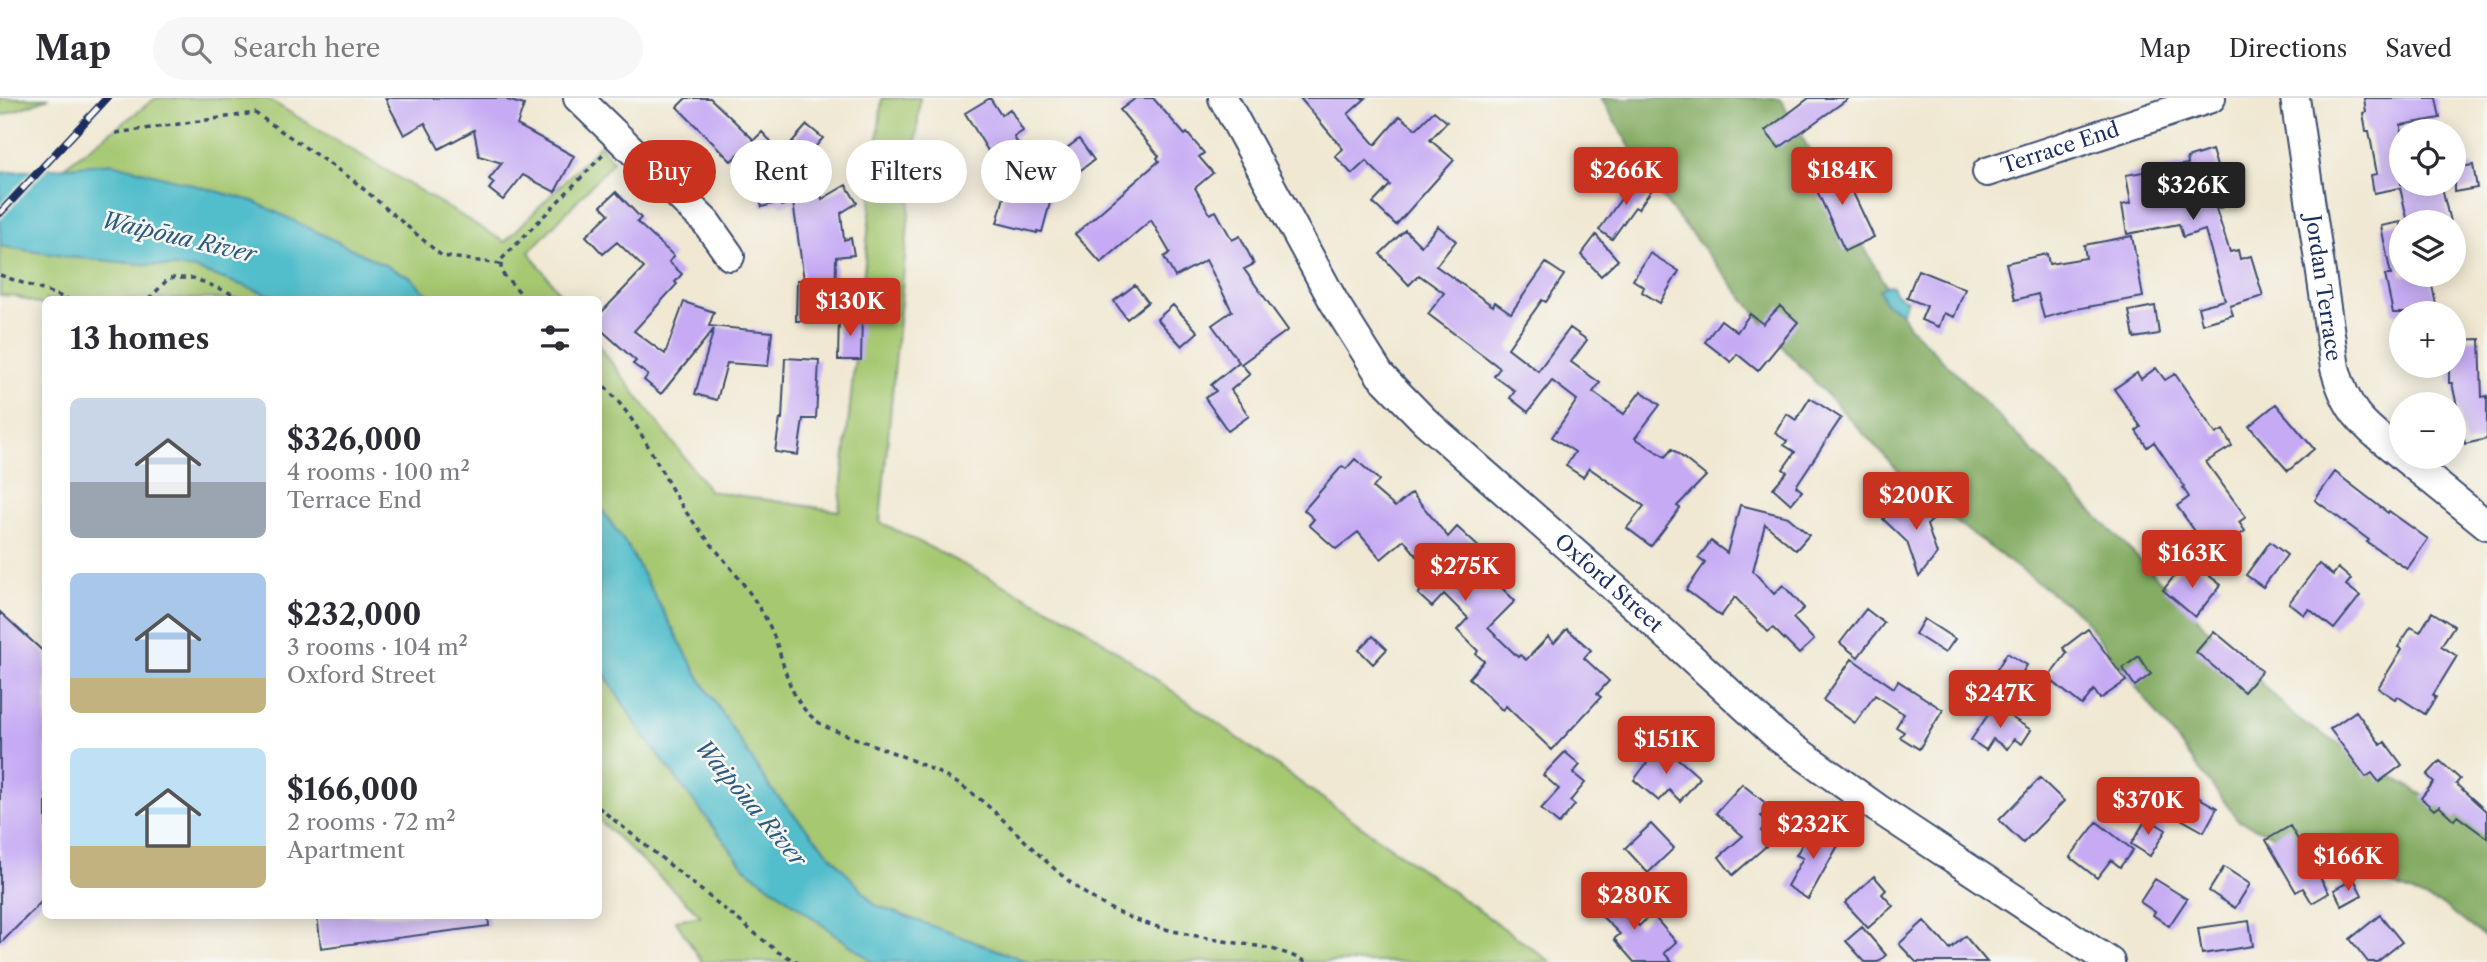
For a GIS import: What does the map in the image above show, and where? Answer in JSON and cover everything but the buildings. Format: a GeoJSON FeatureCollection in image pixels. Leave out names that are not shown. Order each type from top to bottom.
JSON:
{"type":"FeatureCollection","features":[{"type":"Feature","properties":{"kind":"street"},"geometry":{"type":"LineString","coordinates":[[578,98],[706,222],[730,256]]}},
{"type":"Feature","properties":{"kind":"street","name":"Oxford Street"},"geometry":{"type":"LineString","coordinates":[[1223,98],[1334,302],[1380,375],[1426,421],[1778,737],[1877,808],[2110,962]]}},
{"type":"Feature","properties":{"kind":"street","name":"Terrace End"},"geometry":{"type":"LineString","coordinates":[[1987,172],[2211,98]]}},
{"type":"Feature","properties":{"kind":"street","name":"Jordan Terrace"},"geometry":{"type":"LineString","coordinates":[[2295,98],[2335,368],[2342,391],[2359,420],[2389,445]]}},
{"type":"Feature","properties":{"kind":"street","name":"Jordan Terrace"},"geometry":{"type":"LineString","coordinates":[[2418,469],[2487,525]]}},
{"type":"Feature","properties":{"kind":"path"},"geometry":{"type":"LineString","coordinates":[[116,133],[255,113],[353,180],[442,256],[500,264]]}},
{"type":"Feature","properties":{"kind":"path"},"geometry":{"type":"LineString","coordinates":[[500,264],[619,138]]}},
{"type":"Feature","properties":{"kind":"path"},"geometry":{"type":"LineString","coordinates":[[500,264],[503,275],[523,296]]}},
{"type":"Feature","properties":{"kind":"path"},"geometry":{"type":"LineString","coordinates":[[0,275],[60,296]]}},
{"type":"Feature","properties":{"kind":"path"},"geometry":{"type":"LineString","coordinates":[[152,296],[169,278],[193,278],[238,296]]}},
{"type":"Feature","properties":{"kind":"path"},"geometry":{"type":"LineString","coordinates":[[602,384],[633,421],[662,475],[686,512],[766,618],[794,695],[802,710],[812,719],[943,776],[971,793],[1055,871],[1109,908],[1143,924],[1201,937],[1269,946],[1306,962]]}},
{"type":"Feature","properties":{"kind":"path"},"geometry":{"type":"LineString","coordinates":[[602,810],[778,953],[798,962]]}},
{"type":"Feature","properties":{"kind":"green space"},"geometry":{"type":"Polygon","coordinates":[[[0,98],[49,98],[0,116],[0,98]]]}},
{"type":"Feature","properties":{"kind":"green space"},"geometry":{"type":"Polygon","coordinates":[[[156,98],[266,98],[505,242],[600,145],[613,162],[529,252],[562,296],[429,296],[410,277],[64,167],[156,98]]]}},
{"type":"Feature","properties":{"kind":"green space"},"geometry":{"type":"Polygon","coordinates":[[[882,98],[920,98],[916,140],[878,140],[882,98]]]}},
{"type":"Feature","properties":{"kind":"green space"},"geometry":{"type":"Polygon","coordinates":[[[1601,98],[1780,98],[1908,325],[2296,718],[2487,834],[2487,939],[2444,906],[2239,821],[2081,615],[1924,498],[1786,351],[1655,189],[1601,98]]]}},
{"type":"Feature","properties":{"kind":"green space"},"geometry":{"type":"Polygon","coordinates":[[[871,203],[910,203],[880,522],[1076,622],[1551,962],[1029,962],[875,905],[771,789],[699,677],[628,547],[602,509],[602,350],[710,491],[839,511],[871,203]]]}},
{"type":"Feature","properties":{"kind":"green space"},"geometry":{"type":"Polygon","coordinates":[[[0,246],[68,257],[195,269],[273,296],[42,296],[42,305],[15,296],[0,295],[0,246]]]}},
{"type":"Feature","properties":{"kind":"green space"},"geometry":{"type":"Polygon","coordinates":[[[602,671],[641,732],[744,867],[873,962],[702,962],[675,920],[701,916],[602,823],[602,671]]]}},
{"type":"Feature","properties":{"kind":"water","name":"Waipōua River"},"geometry":{"type":"Polygon","coordinates":[[[112,163],[253,201],[410,277],[429,296],[273,296],[195,269],[68,257],[0,246],[0,173],[112,163]]]}},
{"type":"Feature","properties":{"kind":"water"},"geometry":{"type":"Polygon","coordinates":[[[1889,285],[1896,294],[1907,300],[1902,312],[1885,303],[1879,289],[1889,285]]]}},
{"type":"Feature","properties":{"kind":"water","name":"Waipōua River"},"geometry":{"type":"Polygon","coordinates":[[[602,511],[628,547],[699,677],[771,789],[875,905],[1029,962],[873,962],[744,867],[641,732],[602,670],[602,511]]]}},
{"type":"Feature","properties":{"kind":"pier"},"geometry":{"type":"Polygon","coordinates":[[[51,164],[0,220],[0,205],[36,166],[51,164]]]}},
{"type":"Feature","properties":{"kind":"railway"},"geometry":{"type":"LineString","coordinates":[[0,213],[107,98]]}}]}
